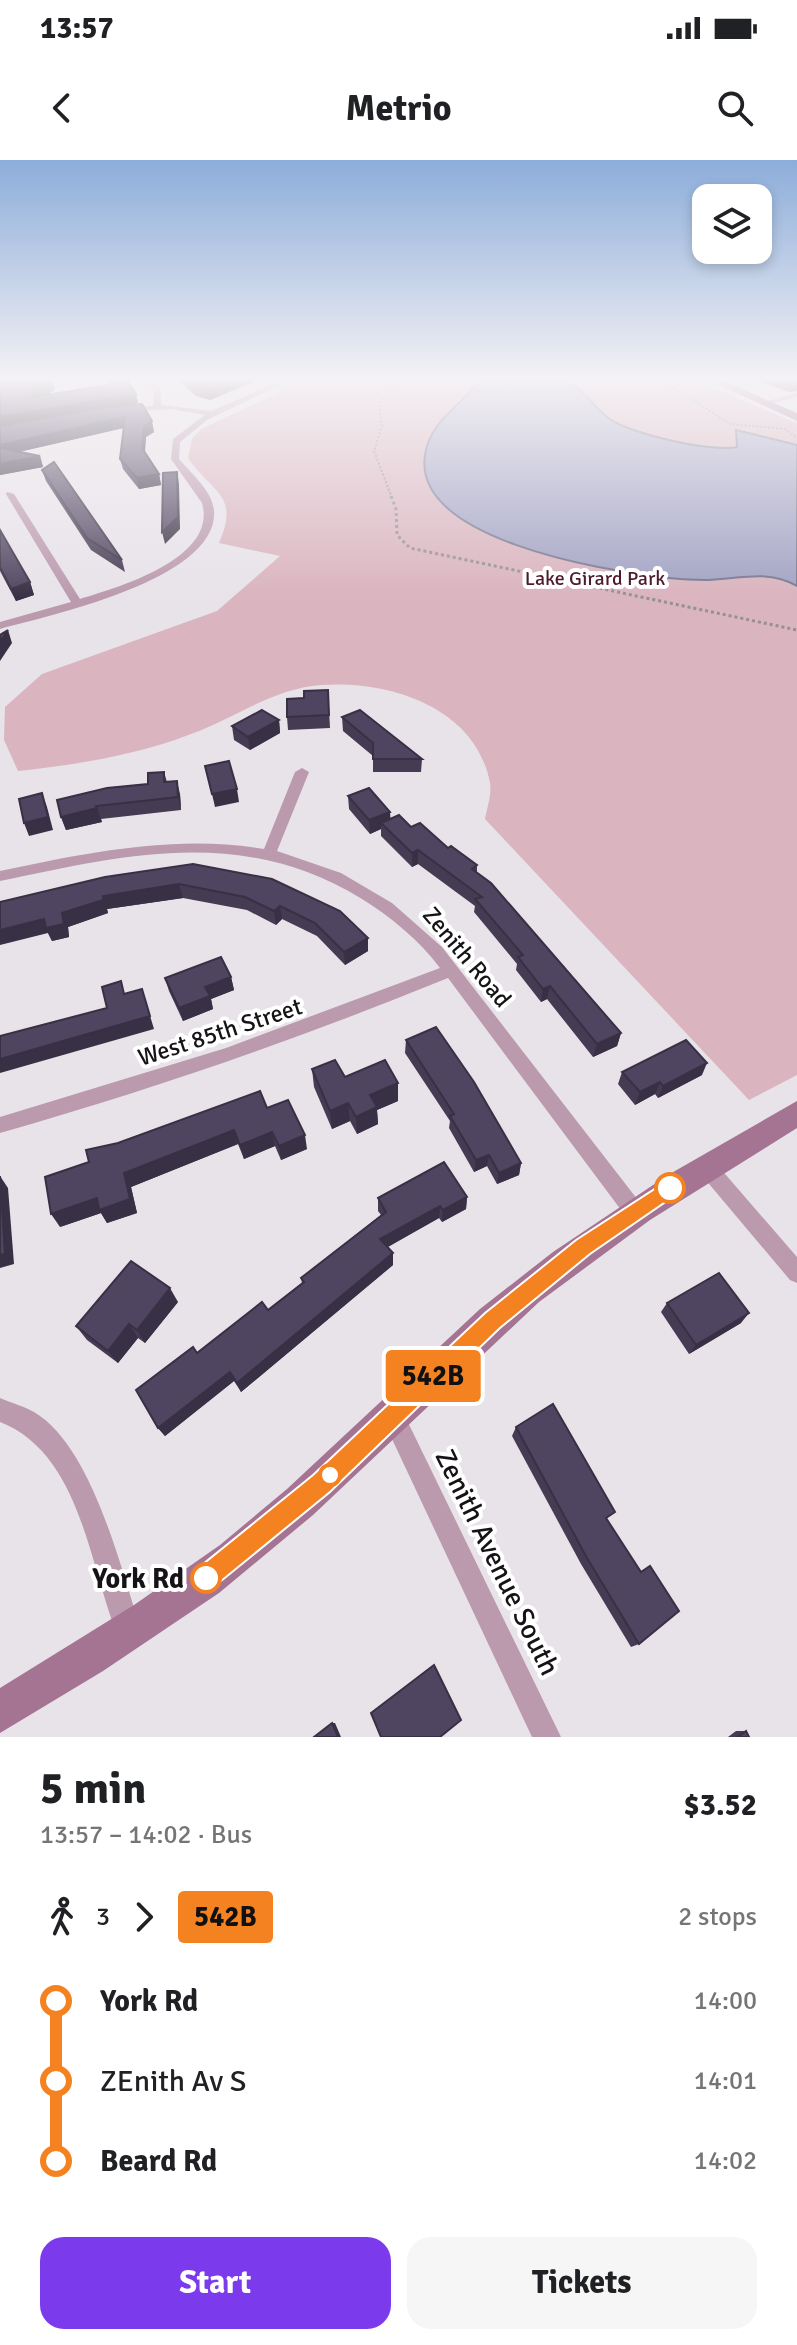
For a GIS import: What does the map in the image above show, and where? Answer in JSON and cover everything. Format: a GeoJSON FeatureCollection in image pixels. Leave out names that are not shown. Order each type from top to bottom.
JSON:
{"type":"FeatureCollection","features":[{"type":"Feature","properties":{"kind":"street"},"geometry":{"type":"LineString","coordinates":[[0,626],[112,594],[167,569],[200,541],[210,513],[206,500],[175,459],[173,452]]}},
{"type":"Feature","properties":{"kind":"street"},"geometry":{"type":"LineString","coordinates":[[10,494],[78,604]]}},
{"type":"Feature","properties":{"kind":"street"},"geometry":{"type":"LineString","coordinates":[[269,854],[302,772]]}},
{"type":"Feature","properties":{"kind":"street","name":"Zenith Road"},"geometry":{"type":"LineString","coordinates":[[0,876],[145,847],[195,845],[269,854],[329,872],[370,892],[406,919],[451,970],[634,1211]]}},
{"type":"Feature","properties":{"kind":"street","name":"West 85th Street"},"geometry":{"type":"LineString","coordinates":[[0,1125],[186,1070],[299,1031],[451,970]]}},
{"type":"Feature","properties":{"kind":"street"},"geometry":{"type":"LineString","coordinates":[[0,1712],[129,1632],[231,1559],[321,1484],[493,1320],[583,1247],[634,1211],[797,1113]]}},
{"type":"Feature","properties":{"kind":"street"},"geometry":{"type":"LineString","coordinates":[[706,1166],[797,1273]]}},
{"type":"Feature","properties":{"kind":"street"},"geometry":{"type":"LineString","coordinates":[[0,1410],[36,1423],[57,1445],[75,1475],[129,1632]]}},
{"type":"Feature","properties":{"kind":"street","name":"Zenith Avenue South"},"geometry":{"type":"LineString","coordinates":[[392,1414],[547,1737]]}},
{"type":"Feature","properties":{"kind":"path"},"geometry":{"type":"LineString","coordinates":[[374,452],[396,509],[397,535],[410,548],[797,630]]}},
{"type":"Feature","properties":{"kind":"green space","name":"Lake Girard Park"},"geometry":{"type":"Polygon","coordinates":[[[189,452],[797,452],[797,1075],[749,1100],[485,819],[490,783],[482,757],[467,735],[448,717],[401,694],[347,685],[303,688],[270,698],[191,734],[149,748],[84,762],[18,771],[4,740],[5,707],[42,674],[217,611],[280,556],[219,543],[227,514],[225,504],[188,458],[189,452]]]}},
{"type":"Feature","properties":{"kind":"water"},"geometry":{"type":"Polygon","coordinates":[[[426,452],[797,452],[797,586],[765,576],[708,580],[666,578],[597,567],[516,545],[478,529],[448,509],[429,484],[426,452]]]}},
{"type":"Feature","properties":{"kind":"building"},"geometry":{"type":"Polygon","coordinates":[[[0,452],[40,456],[0,464],[0,452]]]}},
{"type":"Feature","properties":{"kind":"building"},"geometry":{"type":"Polygon","coordinates":[[[121,452],[144,452],[159,474],[137,478],[120,459],[121,452]]]}},
{"type":"Feature","properties":{"kind":"building"},"geometry":{"type":"Polygon","coordinates":[[[54,462],[122,560],[87,538],[42,470],[54,462]]]}},
{"type":"Feature","properties":{"kind":"building"},"geometry":{"type":"Polygon","coordinates":[[[177,472],[178,517],[162,532],[163,473],[177,472]]]}},
{"type":"Feature","properties":{"kind":"building"},"geometry":{"type":"Polygon","coordinates":[[[0,530],[30,582],[11,589],[0,567],[0,530]]]}},
{"type":"Feature","properties":{"kind":"building"},"geometry":{"type":"Polygon","coordinates":[[[328,690],[329,715],[287,717],[287,699],[304,698],[304,691],[328,690]]]}},
{"type":"Feature","properties":{"kind":"building"},"geometry":{"type":"Polygon","coordinates":[[[262,710],[279,720],[248,737],[232,726],[262,710]]]}},
{"type":"Feature","properties":{"kind":"building"},"geometry":{"type":"Polygon","coordinates":[[[360,710],[422,759],[373,759],[373,743],[342,717],[360,710]]]}},
{"type":"Feature","properties":{"kind":"building"},"geometry":{"type":"Polygon","coordinates":[[[229,761],[237,789],[212,794],[205,766],[229,761]]]}},
{"type":"Feature","properties":{"kind":"building"},"geometry":{"type":"Polygon","coordinates":[[[164,772],[164,782],[177,781],[178,797],[96,806],[61,817],[57,800],[107,788],[148,784],[148,773],[164,772]]]}},
{"type":"Feature","properties":{"kind":"building"},"geometry":{"type":"Polygon","coordinates":[[[369,788],[390,812],[369,820],[348,796],[369,788]]]}},
{"type":"Feature","properties":{"kind":"building"},"geometry":{"type":"Polygon","coordinates":[[[42,793],[48,817],[24,823],[19,799],[42,793]]]}},
{"type":"Feature","properties":{"kind":"building"},"geometry":{"type":"Polygon","coordinates":[[[399,815],[411,827],[420,823],[448,848],[451,846],[477,865],[472,869],[491,883],[621,1033],[597,1044],[550,986],[543,989],[518,957],[523,955],[475,899],[482,897],[418,850],[412,853],[381,823],[399,815]]]}},
{"type":"Feature","properties":{"kind":"building"},"geometry":{"type":"Polygon","coordinates":[[[193,864],[272,879],[340,911],[368,938],[344,952],[315,923],[280,906],[274,911],[245,897],[179,884],[103,896],[103,900],[62,913],[64,924],[46,928],[44,919],[0,930],[0,902],[105,877],[193,864]]]}},
{"type":"Feature","properties":{"kind":"building"},"geometry":{"type":"Polygon","coordinates":[[[221,957],[231,977],[205,987],[210,996],[179,1008],[165,978],[221,957]]]}},
{"type":"Feature","properties":{"kind":"building"},"geometry":{"type":"Polygon","coordinates":[[[121,981],[124,994],[142,989],[150,1016],[0,1059],[0,1036],[107,1008],[102,987],[121,981]]]}},
{"type":"Feature","properties":{"kind":"building"},"geometry":{"type":"Polygon","coordinates":[[[436,1027],[474,1082],[521,1163],[499,1173],[489,1155],[476,1160],[450,1116],[454,1114],[406,1040],[436,1027]]]}},
{"type":"Feature","properties":{"kind":"building"},"geometry":{"type":"Polygon","coordinates":[[[686,1040],[707,1063],[663,1086],[660,1082],[640,1092],[622,1072],[686,1040]]]}},
{"type":"Feature","properties":{"kind":"building"},"geometry":{"type":"Polygon","coordinates":[[[335,1060],[345,1077],[385,1060],[398,1083],[370,1095],[377,1107],[356,1117],[348,1103],[330,1111],[312,1069],[335,1060]]]}},
{"type":"Feature","properties":{"kind":"building"},"geometry":{"type":"Polygon","coordinates":[[[260,1091],[267,1108],[288,1100],[305,1135],[279,1146],[272,1132],[240,1145],[234,1130],[124,1173],[130,1199],[99,1210],[97,1198],[51,1214],[45,1177],[89,1162],[86,1150],[118,1143],[260,1091]]]}},
{"type":"Feature","properties":{"kind":"building"},"geometry":{"type":"Polygon","coordinates":[[[444,1162],[467,1197],[443,1210],[440,1206],[380,1239],[393,1253],[237,1383],[230,1372],[158,1428],[136,1390],[193,1347],[197,1353],[262,1302],[268,1310],[304,1282],[301,1278],[386,1212],[378,1198],[444,1162]]]}},
{"type":"Feature","properties":{"kind":"building"},"geometry":{"type":"Polygon","coordinates":[[[0,1176],[5,1254],[0,1255],[0,1176]]]}},
{"type":"Feature","properties":{"kind":"building"},"geometry":{"type":"Polygon","coordinates":[[[131,1261],[170,1288],[137,1330],[129,1324],[108,1351],[76,1326],[131,1261]]]}},
{"type":"Feature","properties":{"kind":"building"},"geometry":{"type":"Polygon","coordinates":[[[719,1273],[749,1313],[696,1345],[667,1303],[719,1273]]]}},
{"type":"Feature","properties":{"kind":"building"},"geometry":{"type":"Polygon","coordinates":[[[553,1404],[615,1512],[606,1518],[641,1572],[650,1566],[679,1611],[639,1644],[587,1558],[516,1427],[553,1404]]]}},
{"type":"Feature","properties":{"kind":"building"},"geometry":{"type":"Polygon","coordinates":[[[434,1665],[461,1720],[440,1737],[381,1737],[371,1713],[434,1665]]]}},
{"type":"Feature","properties":{"kind":"building"},"geometry":{"type":"Polygon","coordinates":[[[332,1723],[338,1737],[314,1737],[332,1723]]]}},
{"type":"Feature","properties":{"kind":"bus line","name":"542B"},"geometry":{"type":"LineString","coordinates":[[206,1578],[321,1484],[493,1320],[583,1247],[670,1188]]}},
{"type":"Feature","properties":{"kind":"place","name":"York Rd"},"geometry":{"type":"Point","coordinates":[206,1578]}}]}
